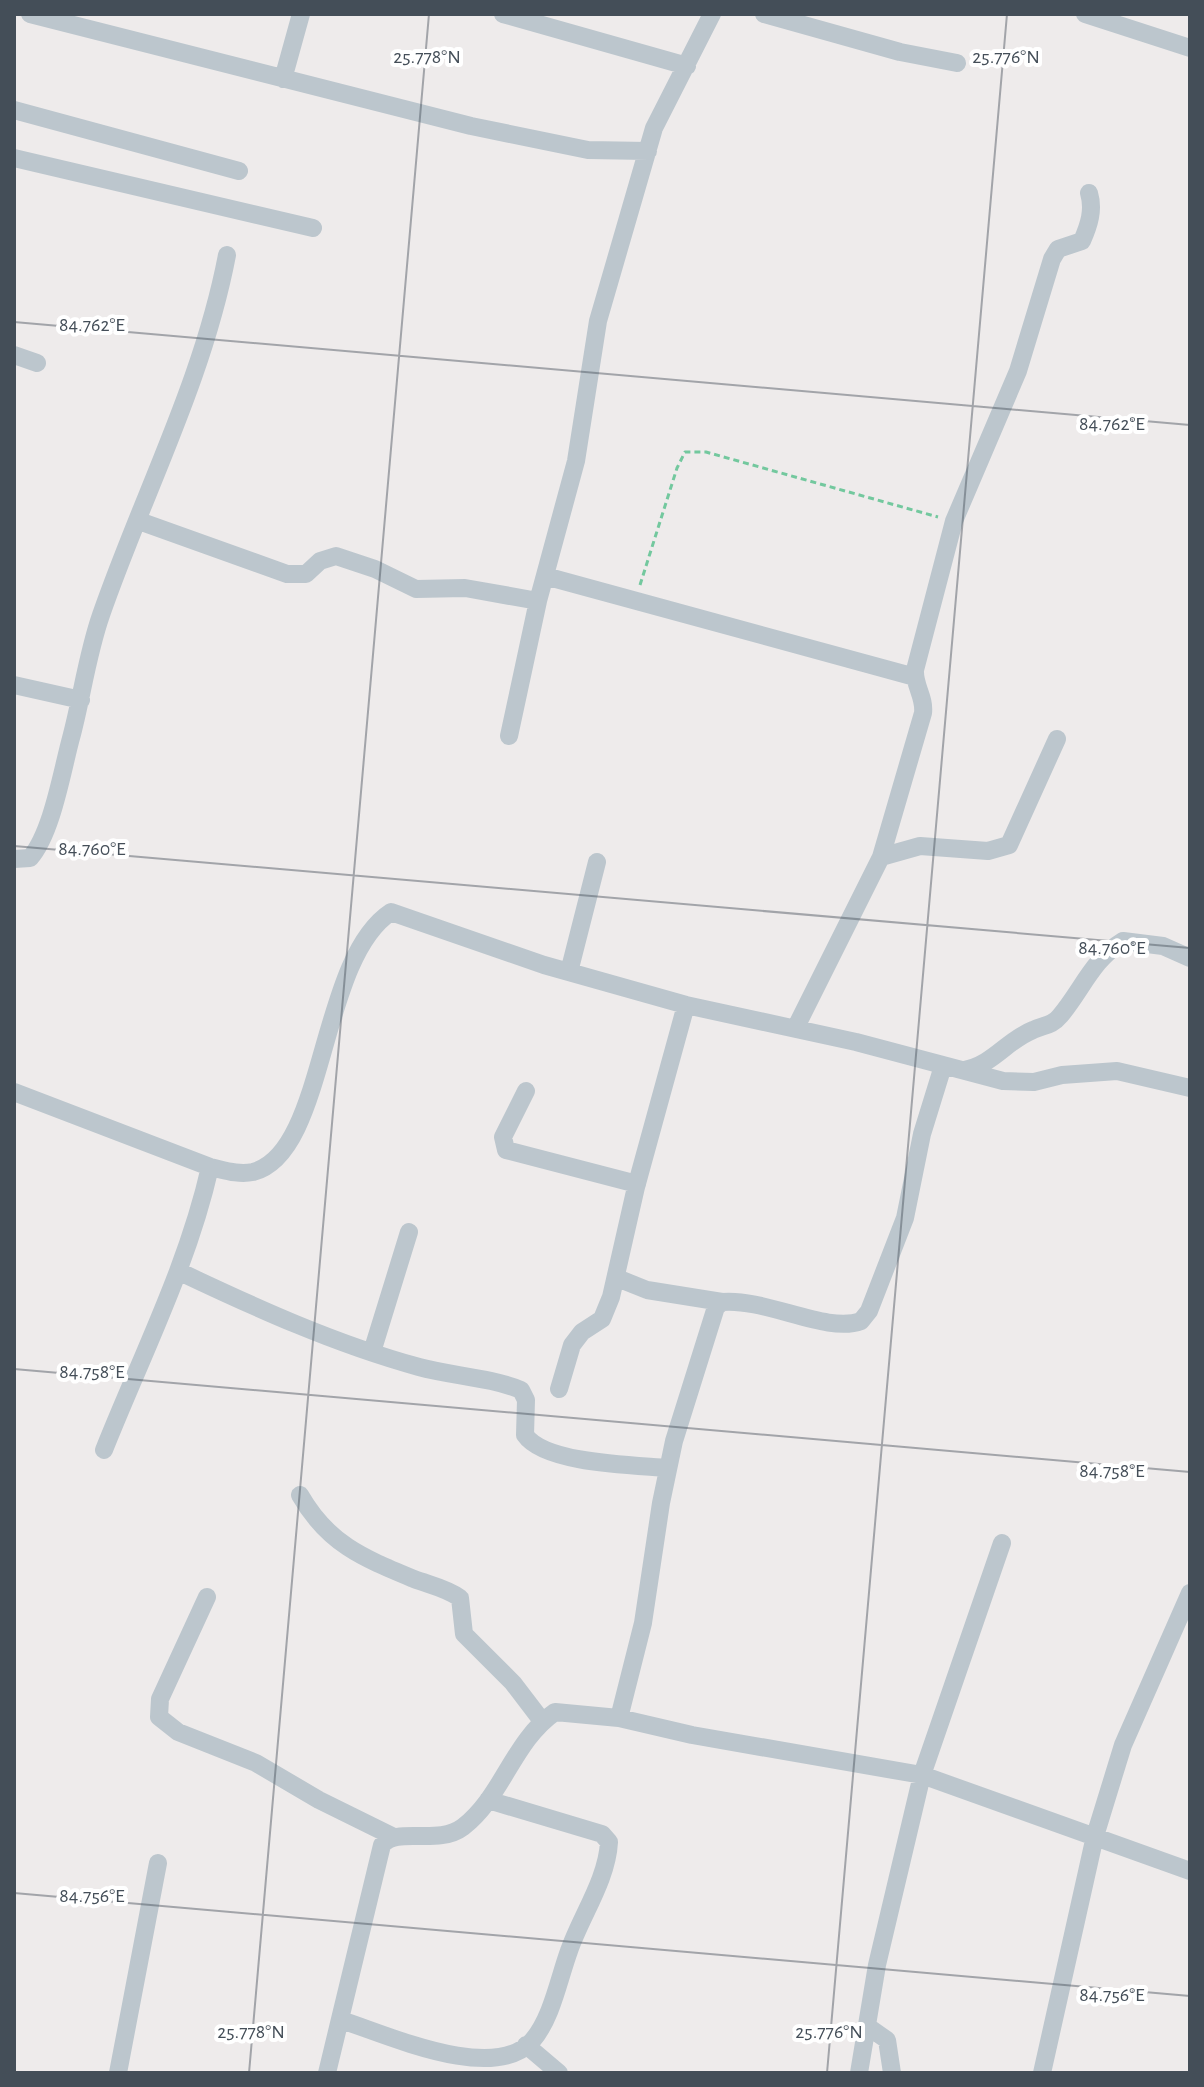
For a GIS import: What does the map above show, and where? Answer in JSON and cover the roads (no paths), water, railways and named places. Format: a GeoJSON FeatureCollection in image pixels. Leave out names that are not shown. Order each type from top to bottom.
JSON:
{"type":"FeatureCollection","features":[{"type":"Feature","properties":{"kind":"street"},"geometry":{"type":"LineString","coordinates":[[30,14],[564,146],[588,150],[648,151]]}},
{"type":"Feature","properties":{"kind":"street"},"geometry":{"type":"LineString","coordinates":[[283,79],[301,14]]}},
{"type":"Feature","properties":{"kind":"street"},"geometry":{"type":"LineString","coordinates":[[503,14],[687,66]]}},
{"type":"Feature","properties":{"kind":"street"},"geometry":{"type":"LineString","coordinates":[[509,736],[538,601],[576,461],[598,321],[654,128],[712,14]]}},
{"type":"Feature","properties":{"kind":"street"},"geometry":{"type":"LineString","coordinates":[[764,14],[900,52],[957,63]]}},
{"type":"Feature","properties":{"kind":"street"},"geometry":{"type":"LineString","coordinates":[[1085,14],[1190,48]]}},
{"type":"Feature","properties":{"kind":"street"},"geometry":{"type":"LineString","coordinates":[[14,110],[239,171]]}},
{"type":"Feature","properties":{"kind":"street"},"geometry":{"type":"LineString","coordinates":[[14,158],[313,228]]}},
{"type":"Feature","properties":{"kind":"street"},"geometry":{"type":"LineString","coordinates":[[796,1027],[881,857],[923,713],[915,677],[954,521],[1018,371],[1052,259],[1058,249],[1082,241],[1085,234],[1092,205],[1089,193]]}},
{"type":"Feature","properties":{"kind":"street"},"geometry":{"type":"LineString","coordinates":[[14,859],[30,858],[41,837],[81,700],[94,637],[210,334],[227,255]]}},
{"type":"Feature","properties":{"kind":"street"},"geometry":{"type":"LineString","coordinates":[[14,355],[37,363]]}},
{"type":"Feature","properties":{"kind":"street"},"geometry":{"type":"LineString","coordinates":[[139,521],[287,574],[306,574],[320,561],[336,556],[375,569],[416,589],[465,588],[538,601]]}},
{"type":"Feature","properties":{"kind":"street"},"geometry":{"type":"LineString","coordinates":[[545,576],[915,677]]}},
{"type":"Feature","properties":{"kind":"street"},"geometry":{"type":"LineString","coordinates":[[14,685],[81,700]]}},
{"type":"Feature","properties":{"kind":"street"},"geometry":{"type":"LineString","coordinates":[[881,857],[920,846],[988,851],[1009,845],[1057,739]]}},
{"type":"Feature","properties":{"kind":"street"},"geometry":{"type":"LineString","coordinates":[[569,972],[597,862]]}},
{"type":"Feature","properties":{"kind":"street"},"geometry":{"type":"LineString","coordinates":[[14,1092],[210,1167],[239,1174],[255,1171],[282,1151],[312,1090],[337,997],[354,959],[374,927],[391,912],[569,972],[686,1005],[796,1027],[1020,1083],[1062,1075],[1117,1071],[1190,1088]]}},
{"type":"Feature","properties":{"kind":"street"},"geometry":{"type":"LineString","coordinates":[[952,1068],[982,1065],[1032,1030],[1048,1026],[1060,1016],[1098,960],[1123,941],[1163,946],[1190,958]]}},
{"type":"Feature","properties":{"kind":"street"},"geometry":{"type":"LineString","coordinates":[[559,1389],[572,1345],[582,1332],[602,1319],[617,1278],[637,1184],[686,1005]]}},
{"type":"Feature","properties":{"kind":"street"},"geometry":{"type":"LineString","coordinates":[[617,1278],[647,1290],[780,1308],[837,1325],[861,1321],[869,1311],[905,1218],[922,1134],[952,1068]]}},
{"type":"Feature","properties":{"kind":"street"},"geometry":{"type":"LineString","coordinates":[[526,1091],[503,1137],[502,1147],[637,1184]]}},
{"type":"Feature","properties":{"kind":"street"},"geometry":{"type":"LineString","coordinates":[[104,1450],[178,1271],[202,1204],[210,1167]]}},
{"type":"Feature","properties":{"kind":"street"},"geometry":{"type":"LineString","coordinates":[[372,1352],[409,1232]]}},
{"type":"Feature","properties":{"kind":"street"},"geometry":{"type":"LineString","coordinates":[[178,1271],[278,1318],[372,1352],[419,1367],[521,1390],[526,1400],[525,1435],[537,1446],[605,1463],[668,1468]]}},
{"type":"Feature","properties":{"kind":"street"},"geometry":{"type":"LineString","coordinates":[[619,1718],[643,1623],[668,1468],[708,1329],[722,1302]]}},
{"type":"Feature","properties":{"kind":"street"},"geometry":{"type":"LineString","coordinates":[[300,1495],[313,1518],[333,1539],[362,1557],[460,1598],[464,1634],[513,1683],[542,1721]]}},
{"type":"Feature","properties":{"kind":"street"},"geometry":{"type":"LineString","coordinates":[[859,2073],[877,1965],[922,1775],[1002,1543]]}},
{"type":"Feature","properties":{"kind":"street"},"geometry":{"type":"LineString","coordinates":[[1042,2073],[1095,1836],[1123,1745],[1190,1593]]}},
{"type":"Feature","properties":{"kind":"street"},"geometry":{"type":"LineString","coordinates":[[207,1597],[160,1699],[159,1717],[178,1732],[256,1763],[319,1800],[394,1837],[445,1836],[462,1828],[488,1800],[528,1734],[555,1712],[619,1718],[692,1735],[922,1775],[1190,1871]]}},
{"type":"Feature","properties":{"kind":"street"},"geometry":{"type":"LineString","coordinates":[[341,2020],[462,2057],[503,2056],[526,2045],[542,2023],[586,1913],[609,1842],[602,1834],[488,1800]]}},
{"type":"Feature","properties":{"kind":"street"},"geometry":{"type":"LineString","coordinates":[[327,2073],[382,1845],[394,1837]]}},
{"type":"Feature","properties":{"kind":"street"},"geometry":{"type":"LineString","coordinates":[[118,2073],[158,1863]]}},
{"type":"Feature","properties":{"kind":"street"},"geometry":{"type":"LineString","coordinates":[[867,2026],[887,2040],[892,2073]]}},
{"type":"Feature","properties":{"kind":"street"},"geometry":{"type":"LineString","coordinates":[[526,2045],[559,2073]]}}]}
